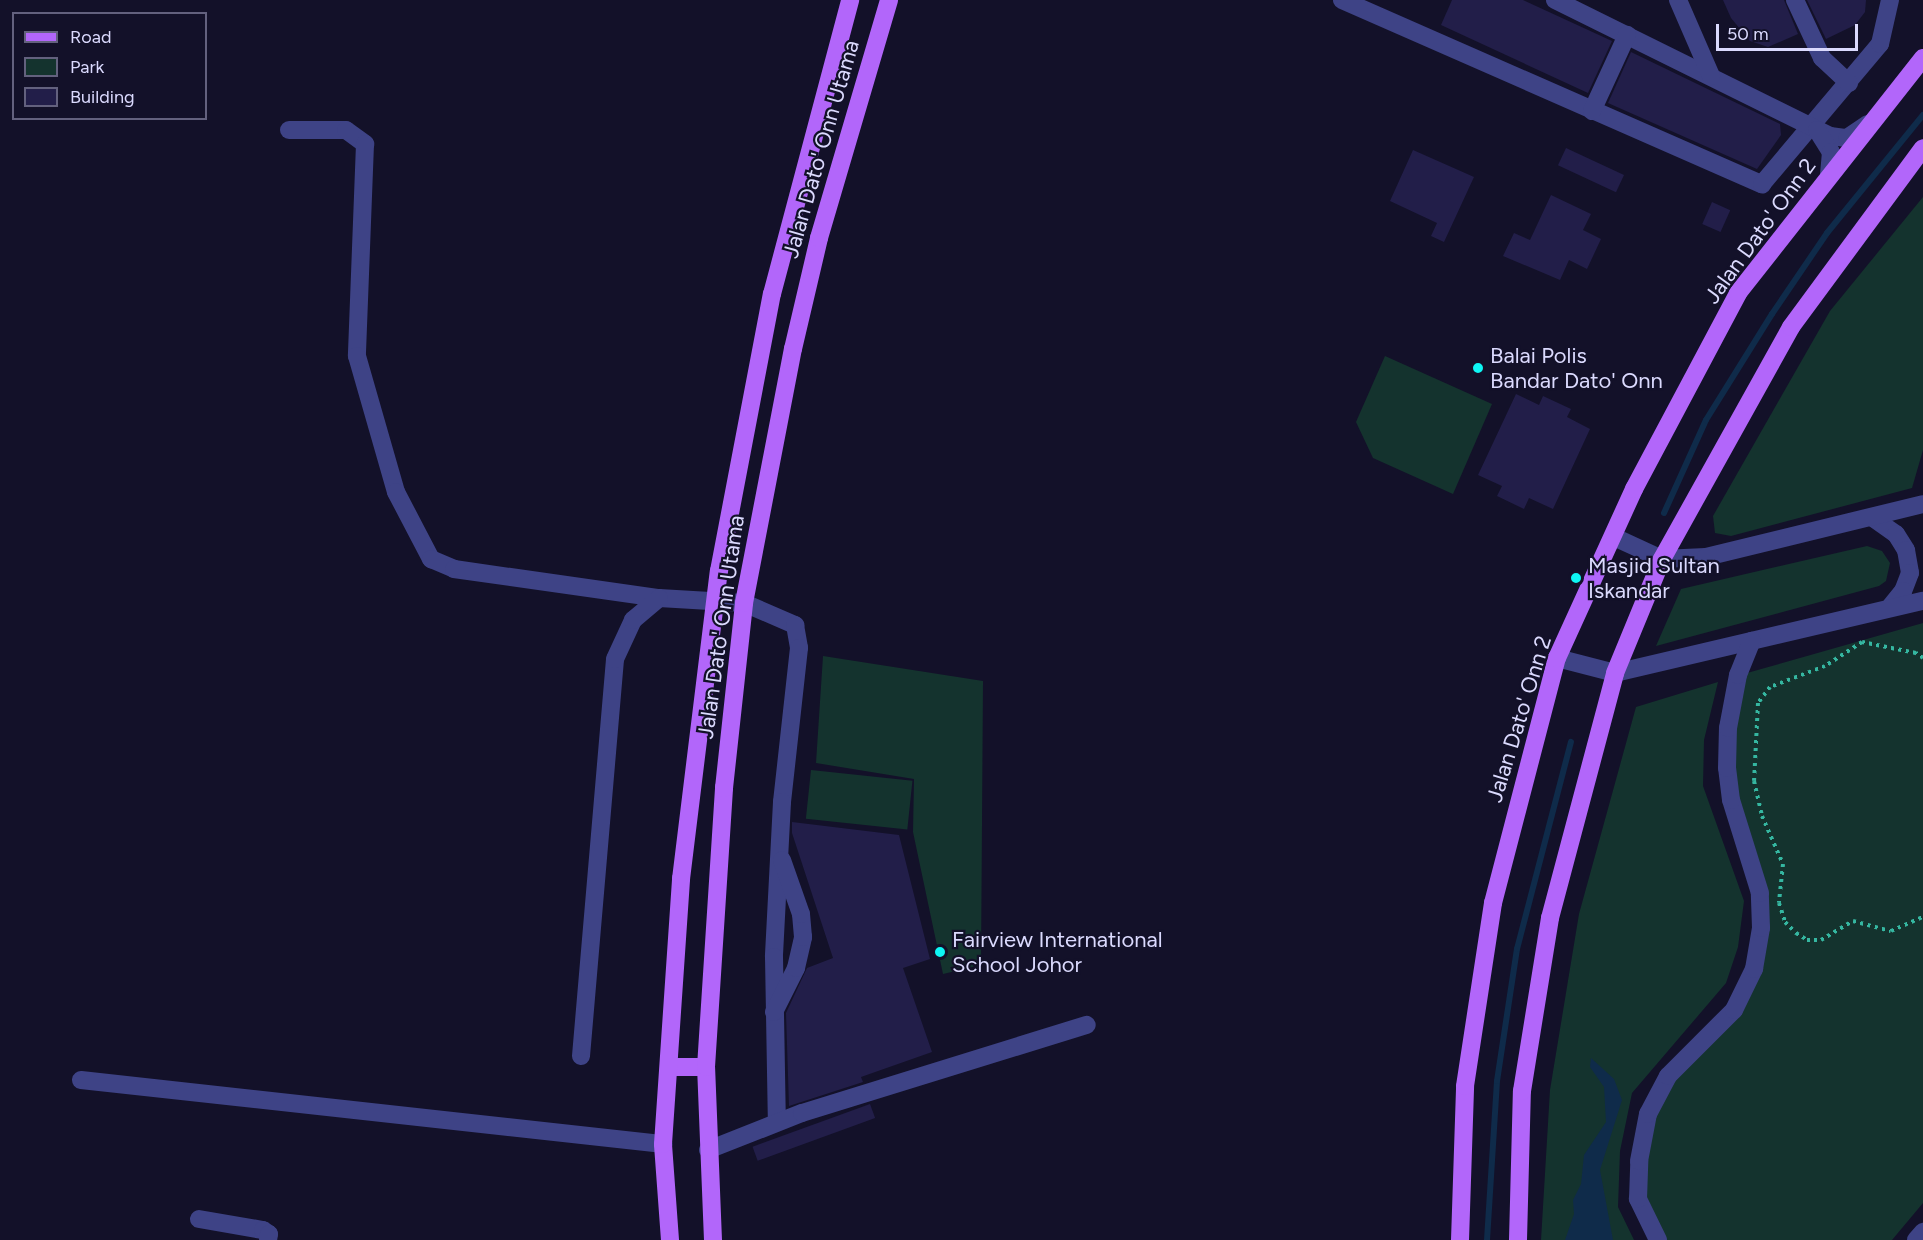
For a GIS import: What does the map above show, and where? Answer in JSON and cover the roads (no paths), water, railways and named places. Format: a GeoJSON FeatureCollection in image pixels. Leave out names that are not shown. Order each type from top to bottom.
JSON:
{"type":"FeatureCollection","features":[{"type":"Feature","properties":{"kind":"main road","name":"Jalan Dato' Onn Utama"},"geometry":{"type":"LineString","coordinates":[[669,1240],[663,1144],[681,879],[720,571],[772,294],[850,0]]}},
{"type":"Feature","properties":{"kind":"main road","name":"Jalan Dato' Onn Utama"},"geometry":{"type":"LineString","coordinates":[[712,1240],[706,1067],[724,788],[744,603],[793,349],[819,238],[889,0]]}},
{"type":"Feature","properties":{"kind":"main road","name":"Jalan Dato' Onn 2"},"geometry":{"type":"LineString","coordinates":[[1460,1240],[1465,1086],[1493,903],[1557,658],[1634,489],[1738,293],[1870,122],[1923,58]]}},
{"type":"Feature","properties":{"kind":"main road"},"geometry":{"type":"LineString","coordinates":[[1518,1240],[1522,1090],[1550,918],[1615,674],[1662,559],[1791,327],[1923,148]]}},
{"type":"Feature","properties":{"kind":"main road"},"geometry":{"type":"LineString","coordinates":[[669,1066],[706,1067]]}},
{"type":"Feature","properties":{"kind":"street"},"geometry":{"type":"LineString","coordinates":[[1342,0],[1762,184],[1814,126],[1880,44],[1890,0]]}},
{"type":"Feature","properties":{"kind":"street"},"geometry":{"type":"LineString","coordinates":[[1556,0],[1840,139],[1856,134],[1870,122]]}},
{"type":"Feature","properties":{"kind":"street"},"geometry":{"type":"LineString","coordinates":[[1678,0],[1711,76]]}},
{"type":"Feature","properties":{"kind":"street"},"geometry":{"type":"LineString","coordinates":[[1795,0],[1822,58],[1849,83]]}},
{"type":"Feature","properties":{"kind":"street"},"geometry":{"type":"LineString","coordinates":[[1592,111],[1627,35]]}},
{"type":"Feature","properties":{"kind":"street"},"geometry":{"type":"LineString","coordinates":[[1814,126],[1831,152],[1829,177]]}},
{"type":"Feature","properties":{"kind":"street"},"geometry":{"type":"LineString","coordinates":[[288,130],[345,130],[366,144],[357,356],[396,492],[425,554],[454,569],[658,598],[718,599],[744,603],[788,619],[798,633],[780,856],[772,1016],[777,1122]]}},
{"type":"Feature","properties":{"kind":"street"},"geometry":{"type":"LineString","coordinates":[[1614,537],[1662,559],[1706,558],[1923,504]]}},
{"type":"Feature","properties":{"kind":"street"},"geometry":{"type":"LineString","coordinates":[[1873,518],[1896,534],[1906,550],[1910,573],[1903,591],[1891,606]]}},
{"type":"Feature","properties":{"kind":"street"},"geometry":{"type":"LineString","coordinates":[[581,1056],[615,659],[633,620],[658,598]]}},
{"type":"Feature","properties":{"kind":"street"},"geometry":{"type":"LineString","coordinates":[[1557,658],[1615,674],[1891,606],[1923,601]]}},
{"type":"Feature","properties":{"kind":"street"},"geometry":{"type":"LineString","coordinates":[[1658,1240],[1638,1199],[1639,1161],[1648,1114],[1668,1076],[1734,1010],[1754,969],[1761,928],[1760,893],[1731,800],[1727,768],[1730,718],[1738,675],[1752,641]]}},
{"type":"Feature","properties":{"kind":"street"},"geometry":{"type":"LineString","coordinates":[[772,1016],[796,968],[803,937],[801,914],[780,856]]}},
{"type":"Feature","properties":{"kind":"street"},"geometry":{"type":"LineString","coordinates":[[708,1150],[777,1122],[1087,1025]]}},
{"type":"Feature","properties":{"kind":"street"},"geometry":{"type":"LineString","coordinates":[[81,1080],[663,1144]]}},
{"type":"Feature","properties":{"kind":"street"},"geometry":{"type":"LineString","coordinates":[[199,1220],[263,1230],[269,1234],[268,1240]]}},
{"type":"Feature","properties":{"kind":"street"},"geometry":{"type":"LineString","coordinates":[[1916,1240],[1923,1232]]}},
{"type":"Feature","properties":{"kind":"water"},"geometry":{"type":"Polygon","coordinates":[[[1591,1058],[1614,1079],[1622,1100],[1600,1170],[1613,1240],[1565,1240],[1574,1214],[1573,1200],[1581,1184],[1584,1155],[1606,1122],[1604,1087],[1590,1067],[1591,1058]]]}},
{"type":"Feature","properties":{"kind":"waterway"},"geometry":{"type":"LineString","coordinates":[[1664,513],[1706,420],[1772,314],[1827,233],[1923,115]]}},
{"type":"Feature","properties":{"kind":"waterway"},"geometry":{"type":"LineString","coordinates":[[1487,1240],[1497,1081],[1517,949],[1571,742]]}},
{"type":"Feature","properties":{"kind":"place","name":"Balai Polis Bandar Dato' Onn"},"geometry":{"type":"Point","coordinates":[1478,368]}},
{"type":"Feature","properties":{"kind":"place","name":"Masjid Sultan Iskandar"},"geometry":{"type":"Point","coordinates":[1576,578]}},
{"type":"Feature","properties":{"kind":"place","name":"Fairview International School Johor"},"geometry":{"type":"Point","coordinates":[940,952]}}]}
